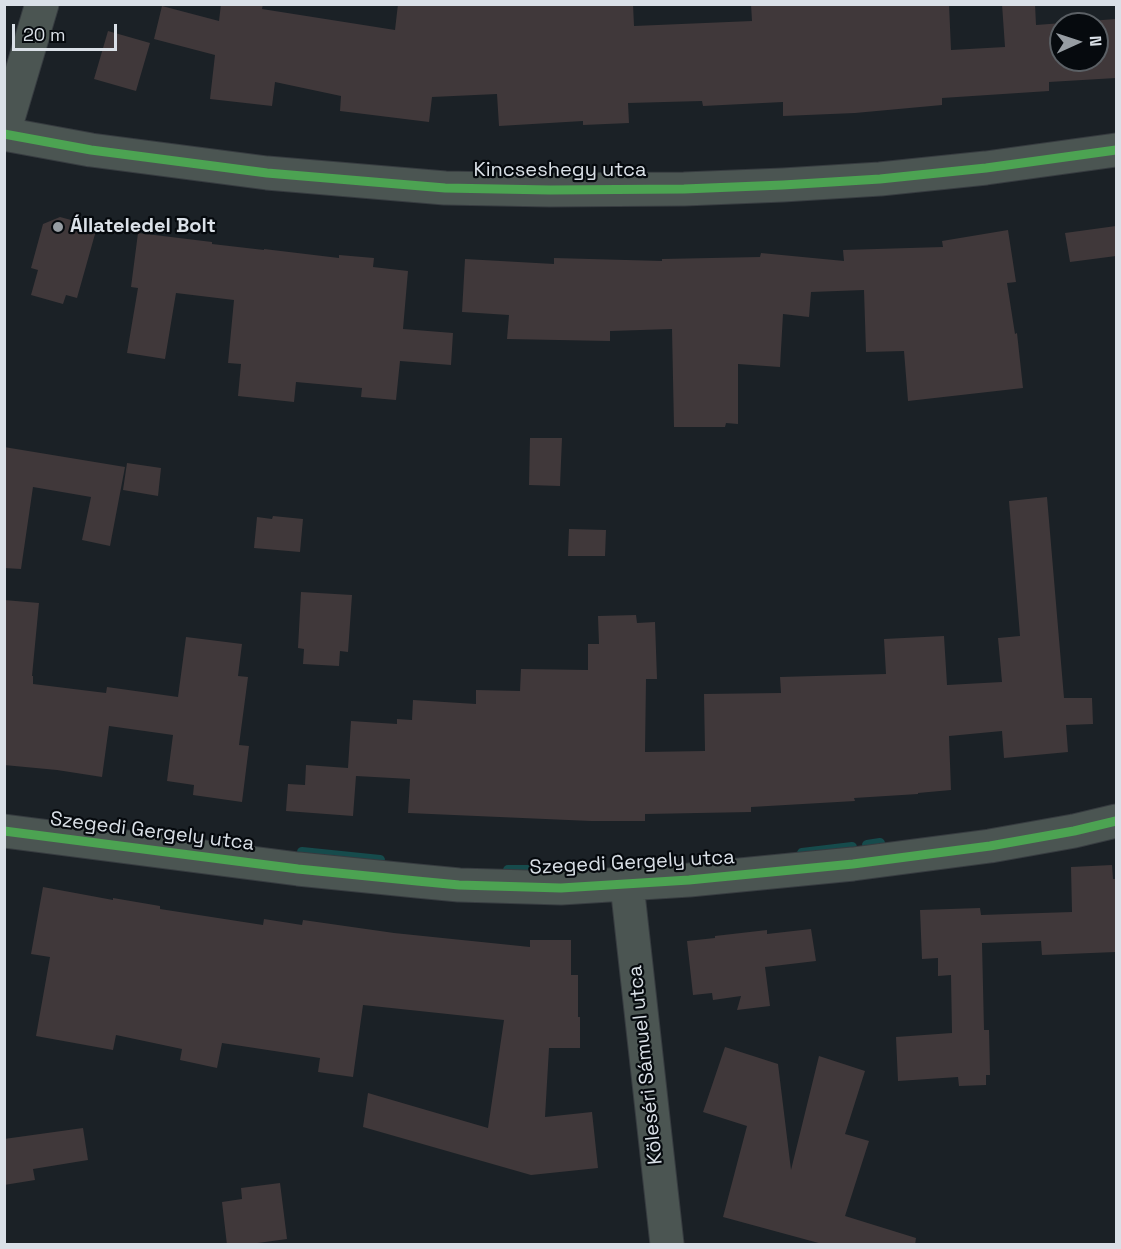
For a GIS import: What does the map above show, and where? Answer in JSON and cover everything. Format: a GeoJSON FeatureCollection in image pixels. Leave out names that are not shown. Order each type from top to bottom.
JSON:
{"type":"FeatureCollection","features":[{"type":"Feature","properties":{"kind":"street"},"geometry":{"type":"LineString","coordinates":[[4,133],[42,4]]}},
{"type":"Feature","properties":{"kind":"street","name":"Kincseshegy utca"},"geometry":{"type":"LineString","coordinates":[[4,133],[91,150],[267,173],[445,188],[550,190],[684,189],[880,179],[986,168],[1116,150]]}},
{"type":"Feature","properties":{"kind":"street","name":"Szegedi Gergely utca"},"geometry":{"type":"LineString","coordinates":[[4,831],[264,864],[449,884],[561,888],[627,885],[853,864],[990,846],[1116,821]]}},
{"type":"Feature","properties":{"kind":"street","name":"Köleséri Sámuel utca"},"geometry":{"type":"LineString","coordinates":[[627,885],[667,1245]]}},
{"type":"Feature","properties":{"kind":"building"},"geometry":{"type":"Polygon","coordinates":[[[221,4],[263,4],[262,9],[395,30],[398,4],[633,4],[634,26],[752,21],[751,4],[949,4],[951,50],[1005,47],[1002,4],[1035,4],[1036,25],[1049,24],[1049,72],[1109,72],[1109,20],[1116,19],[1116,78],[1049,82],[1049,91],[942,98],[942,105],[855,113],[783,116],[783,102],[703,106],[702,101],[628,103],[629,123],[583,125],[583,121],[499,126],[497,94],[432,97],[429,122],[340,111],[341,96],[275,82],[272,106],[210,99],[215,55],[154,39],[162,6],[219,21],[221,4]]]}},
{"type":"Feature","properties":{"kind":"building"},"geometry":{"type":"Polygon","coordinates":[[[108,31],[150,43],[136,91],[94,79],[108,31]]]}},
{"type":"Feature","properties":{"kind":"building"},"geometry":{"type":"Polygon","coordinates":[[[60,217],[97,227],[77,298],[66,295],[63,304],[31,295],[38,270],[31,268],[43,224],[60,217]]]}},
{"type":"Feature","properties":{"kind":"building"},"geometry":{"type":"Polygon","coordinates":[[[1116,226],[1116,256],[1070,262],[1065,233],[1116,226]]]}},
{"type":"Feature","properties":{"kind":"building"},"geometry":{"type":"Polygon","coordinates":[[[1008,230],[1016,282],[1007,283],[1015,334],[1017,333],[1023,388],[908,401],[904,351],[866,352],[864,290],[811,292],[809,317],[783,314],[780,367],[738,364],[738,424],[726,423],[725,427],[674,427],[672,329],[610,331],[610,341],[507,339],[509,315],[462,312],[465,259],[554,264],[554,258],[662,261],[662,259],[760,257],[761,253],[844,261],[843,250],[943,247],[942,241],[1008,230]]]}},
{"type":"Feature","properties":{"kind":"building"},"geometry":{"type":"Polygon","coordinates":[[[138,233],[339,258],[339,255],[374,258],[373,267],[408,271],[403,329],[453,333],[451,365],[400,361],[396,400],[361,397],[362,388],[296,382],[294,402],[238,396],[241,364],[228,363],[234,300],[176,293],[165,359],[127,353],[138,288],[131,287],[138,233]]]}},
{"type":"Feature","properties":{"kind":"building"},"geometry":{"type":"Polygon","coordinates":[[[530,438],[562,438],[560,486],[529,485],[530,438]]]}},
{"type":"Feature","properties":{"kind":"building"},"geometry":{"type":"Polygon","coordinates":[[[4,447],[125,467],[110,546],[82,540],[91,497],[33,487],[21,569],[4,568],[4,447]]]}},
{"type":"Feature","properties":{"kind":"building"},"geometry":{"type":"Polygon","coordinates":[[[127,463],[161,468],[158,496],[123,490],[127,463]]]}},
{"type":"Feature","properties":{"kind":"building"},"geometry":{"type":"Polygon","coordinates":[[[1047,497],[1064,698],[1092,698],[1093,724],[1066,725],[1068,752],[1004,758],[1002,731],[949,736],[951,790],[854,798],[855,801],[751,807],[751,812],[645,814],[645,821],[591,821],[408,813],[410,779],[356,776],[353,816],[286,811],[288,784],[305,785],[306,765],[348,768],[351,721],[397,724],[397,719],[412,720],[413,700],[476,704],[476,690],[520,691],[521,669],[588,670],[588,644],[599,644],[598,616],[636,615],[637,623],[655,622],[657,679],[646,679],[645,752],[705,751],[704,694],[781,693],[780,677],[886,674],[884,639],[944,636],[947,685],[1002,682],[998,638],[1020,636],[1009,501],[1047,497]]]}},
{"type":"Feature","properties":{"kind":"building"},"geometry":{"type":"Polygon","coordinates":[[[273,516],[303,519],[300,552],[254,548],[257,517],[272,519],[273,516]]]}},
{"type":"Feature","properties":{"kind":"building"},"geometry":{"type":"Polygon","coordinates":[[[569,529],[606,530],[605,556],[568,556],[569,529]]]}},
{"type":"Feature","properties":{"kind":"building"},"geometry":{"type":"Polygon","coordinates":[[[301,592],[352,595],[348,652],[340,651],[339,666],[303,664],[304,649],[298,648],[301,592]]]}},
{"type":"Feature","properties":{"kind":"building"},"geometry":{"type":"Polygon","coordinates":[[[4,600],[39,603],[33,684],[106,693],[107,687],[178,697],[186,637],[242,644],[238,676],[248,677],[239,745],[249,746],[242,802],[193,795],[194,785],[167,781],[173,735],[109,726],[102,777],[4,765],[4,600]]]}},
{"type":"Feature","properties":{"kind":"building"},"geometry":{"type":"Polygon","coordinates":[[[1112,865],[1113,879],[1116,879],[1116,952],[1042,955],[1041,941],[982,943],[984,1030],[989,1030],[990,1075],[986,1075],[986,1085],[959,1086],[958,1077],[898,1081],[896,1037],[952,1033],[951,975],[938,976],[938,958],[922,959],[920,910],[980,908],[981,915],[1072,912],[1071,867],[1112,865]]]}},
{"type":"Feature","properties":{"kind":"building"},"geometry":{"type":"Polygon","coordinates":[[[43,887],[263,925],[264,919],[302,925],[303,920],[394,933],[530,947],[530,940],[571,940],[571,975],[578,975],[580,1048],[549,1048],[545,1117],[592,1112],[598,1168],[531,1175],[363,1127],[368,1093],[488,1128],[504,1020],[363,1005],[353,1077],[318,1072],[320,1058],[222,1043],[217,1068],[180,1060],[182,1049],[116,1035],[113,1050],[36,1036],[50,957],[31,954],[43,887]]]}},
{"type":"Feature","properties":{"kind":"building"},"geometry":{"type":"Polygon","coordinates":[[[811,929],[816,961],[765,967],[770,1006],[737,1010],[741,996],[713,1000],[712,993],[693,995],[687,941],[767,930],[767,934],[811,929]]]}},
{"type":"Feature","properties":{"kind":"building"},"geometry":{"type":"Polygon","coordinates":[[[725,1047],[778,1064],[791,1170],[819,1056],[865,1071],[845,1134],[869,1141],[845,1216],[916,1238],[915,1245],[826,1245],[723,1217],[747,1126],[703,1112],[725,1047]]]}},
{"type":"Feature","properties":{"kind":"building"},"geometry":{"type":"Polygon","coordinates":[[[83,1128],[88,1160],[33,1169],[35,1180],[4,1185],[4,1139],[83,1128]]]}},
{"type":"Feature","properties":{"kind":"building"},"geometry":{"type":"Polygon","coordinates":[[[280,1183],[287,1239],[227,1245],[222,1202],[242,1199],[241,1188],[280,1183]]]}},
{"type":"Feature","properties":{"kind":"waterway"},"geometry":{"type":"LineString","coordinates":[[867,845],[880,843]]}},
{"type":"Feature","properties":{"kind":"waterway"},"geometry":{"type":"LineString","coordinates":[[802,853],[852,847]]}},
{"type":"Feature","properties":{"kind":"waterway"},"geometry":{"type":"LineString","coordinates":[[302,852],[380,860]]}},
{"type":"Feature","properties":{"kind":"waterway"},"geometry":{"type":"LineString","coordinates":[[508,870],[544,870]]}},
{"type":"Feature","properties":{"kind":"cycle path"},"geometry":{"type":"LineString","coordinates":[[4,134],[91,150],[267,173],[445,188],[550,190],[684,189],[880,179],[986,168],[1116,150]]}},
{"type":"Feature","properties":{"kind":"cycle path"},"geometry":{"type":"LineString","coordinates":[[4,831],[298,869],[459,885],[561,888],[689,880],[853,864],[990,846],[1116,821]]}},
{"type":"Feature","properties":{"kind":"place","name":"Állateledel Bolt"},"geometry":{"type":"Point","coordinates":[58,227]}}]}
